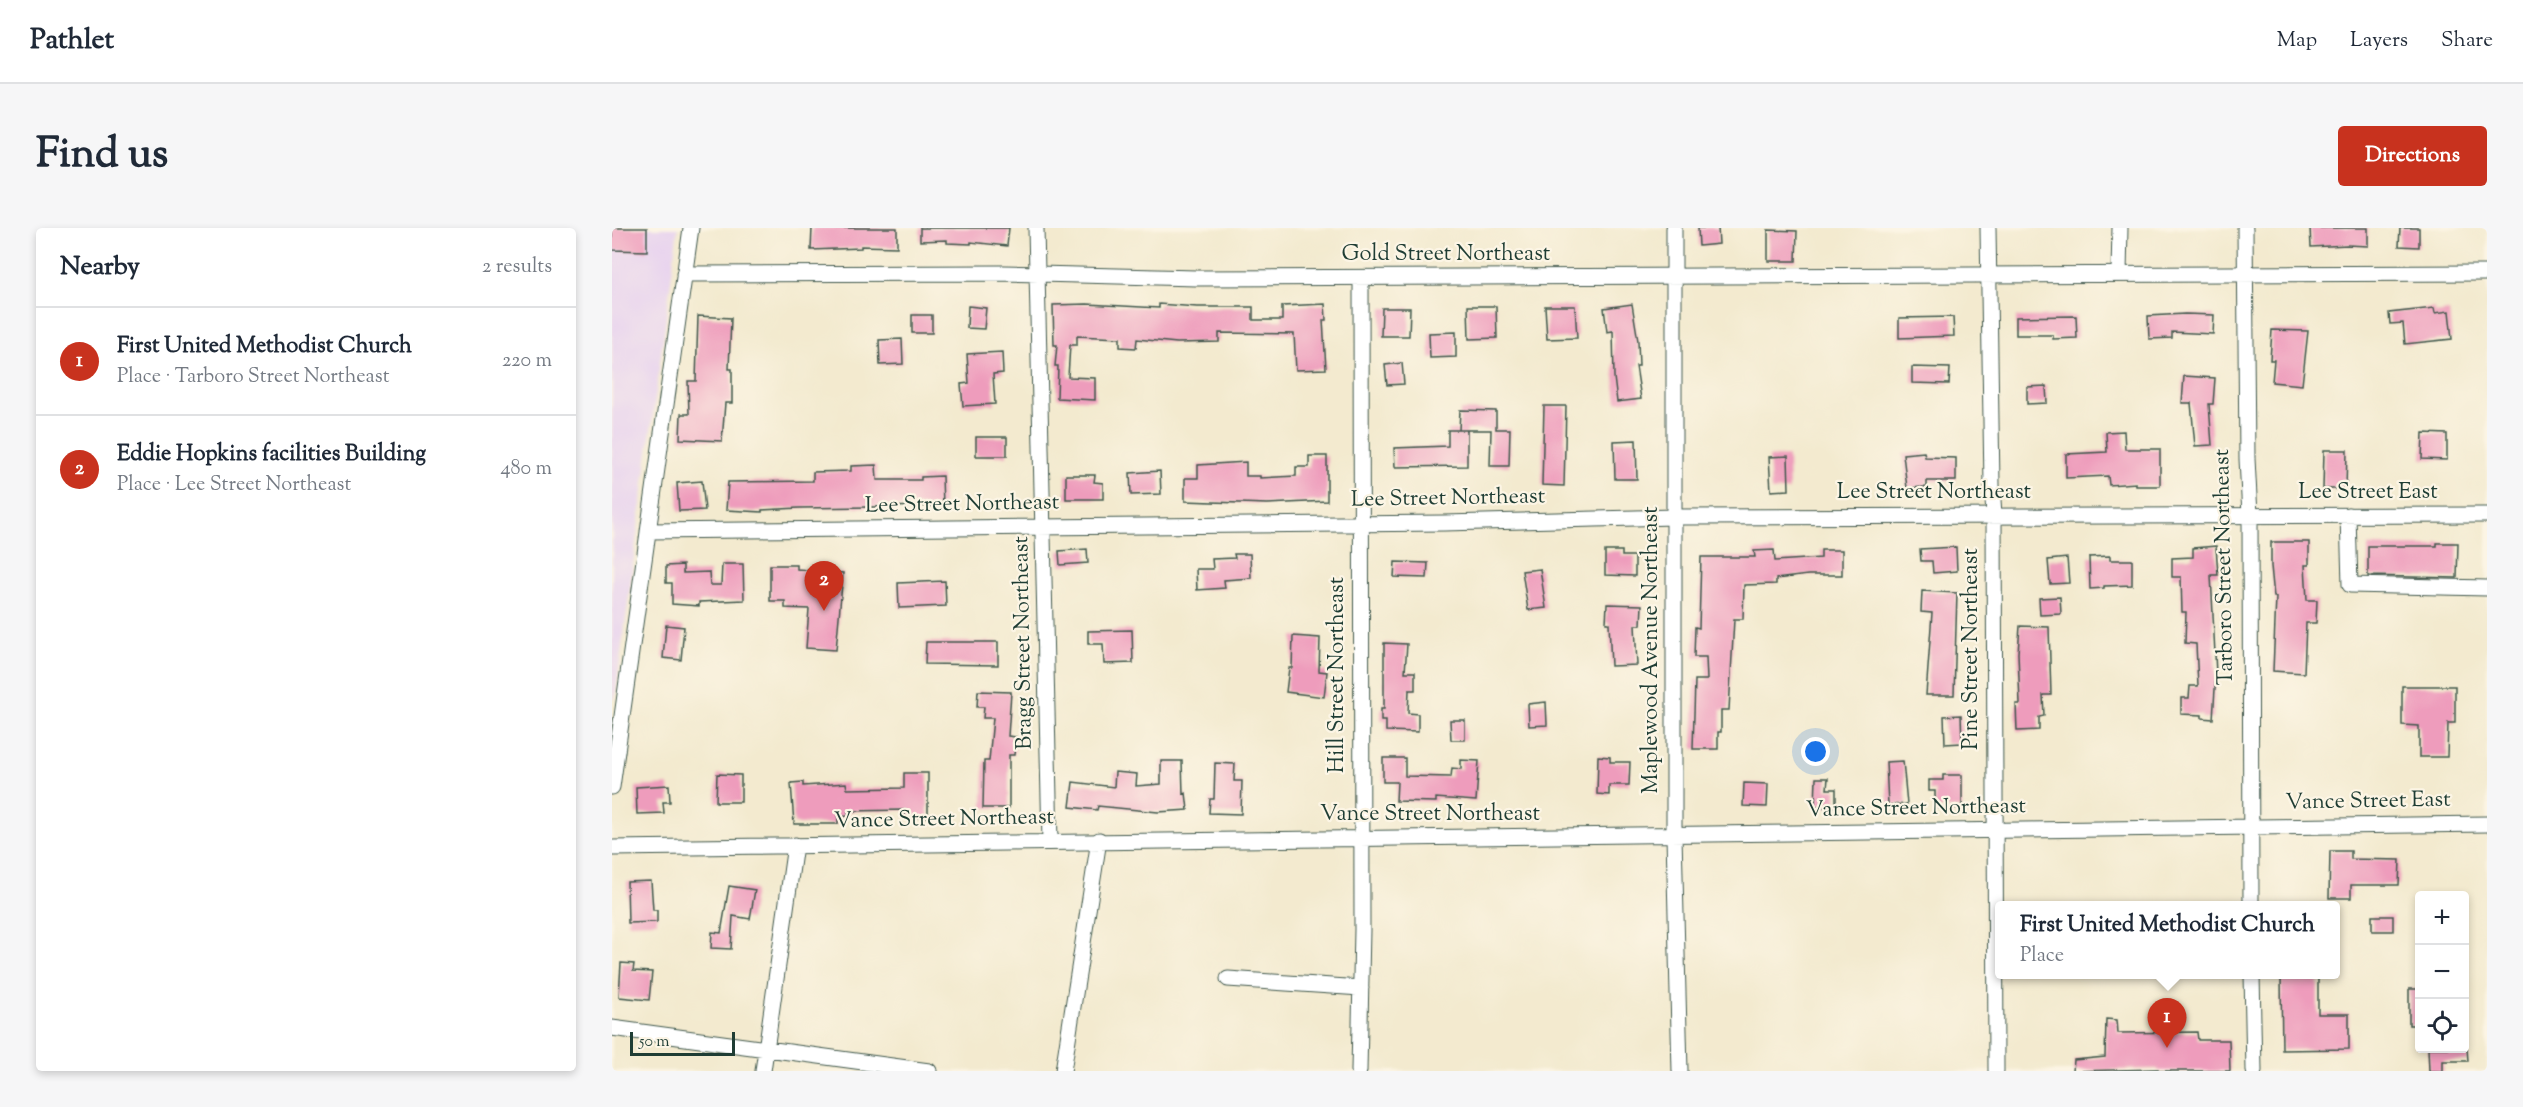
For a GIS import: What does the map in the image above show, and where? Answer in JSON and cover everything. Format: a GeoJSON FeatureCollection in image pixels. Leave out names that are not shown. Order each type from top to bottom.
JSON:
{"type":"FeatureCollection","features":[{"type":"Feature","properties":{"kind":"street"},"geometry":{"type":"LineString","coordinates":[[612,787],[619,689],[648,531],[691,228]]}},
{"type":"Feature","properties":{"kind":"street","name":"Bragg Street Northeast"},"geometry":{"type":"LineString","coordinates":[[1036,228],[1050,842]]}},
{"type":"Feature","properties":{"kind":"street","name":"Maplewood Avenue Northeast"},"geometry":{"type":"LineString","coordinates":[[1674,228],[1674,836],[1680,1071]]}},
{"type":"Feature","properties":{"kind":"street","name":"Pine Street Northeast"},"geometry":{"type":"LineString","coordinates":[[1988,228],[1994,515],[1995,901]]}},
{"type":"Feature","properties":{"kind":"street"},"geometry":{"type":"LineString","coordinates":[[2119,273],[2120,228]]}},
{"type":"Feature","properties":{"kind":"street","name":"Tarboro Street Northeast"},"geometry":{"type":"LineString","coordinates":[[2246,228],[2247,459],[2250,515],[2251,901]]}},
{"type":"Feature","properties":{"kind":"street","name":"Gold Street Northeast"},"geometry":{"type":"LineString","coordinates":[[684,274],[1361,278],[1988,273],[2487,273]]}},
{"type":"Feature","properties":{"kind":"street","name":"Hill Street Northeast"},"geometry":{"type":"LineString","coordinates":[[1359,1071],[1362,837],[1361,278]]}},
{"type":"Feature","properties":{"kind":"street","name":"Lee Street East"},"geometry":{"type":"LineString","coordinates":[[2250,515],[2487,515]]}},
{"type":"Feature","properties":{"kind":"street","name":"Lee Street Northeast"},"geometry":{"type":"LineString","coordinates":[[648,531],[1360,522],[1444,523],[1674,517],[2250,515]]}},
{"type":"Feature","properties":{"kind":"street"},"geometry":{"type":"LineString","coordinates":[[2348,515],[2350,585],[2487,588]]}},
{"type":"Feature","properties":{"kind":"street","name":"Vance Street East"},"geometry":{"type":"LineString","coordinates":[[2249,826],[2487,824]]}},
{"type":"Feature","properties":{"kind":"street","name":"Vance Street Northeast"},"geometry":{"type":"LineString","coordinates":[[612,848],[1362,837],[1674,836],[2249,826]]}},
{"type":"Feature","properties":{"kind":"street"},"geometry":{"type":"LineString","coordinates":[[1063,1071],[1099,840]]}},
{"type":"Feature","properties":{"kind":"street"},"geometry":{"type":"LineString","coordinates":[[762,1071],[795,845]]}},
{"type":"Feature","properties":{"kind":"street"},"geometry":{"type":"LineString","coordinates":[[1228,979],[1361,988]]}},
{"type":"Feature","properties":{"kind":"street","name":"Pine Street Northeast"},"geometry":{"type":"LineString","coordinates":[[1996,979],[1996,1071]]}},
{"type":"Feature","properties":{"kind":"street"},"geometry":{"type":"LineString","coordinates":[[2252,979],[2254,1071]]}},
{"type":"Feature","properties":{"kind":"street"},"geometry":{"type":"LineString","coordinates":[[612,1028],[929,1071]]}},
{"type":"Feature","properties":{"kind":"shaded area"},"geometry":{"type":"Polygon","coordinates":[[[612,228],[678,228],[615,699],[612,699],[612,228]]]}},
{"type":"Feature","properties":{"kind":"building"},"geometry":{"type":"Polygon","coordinates":[[[612,228],[647,228],[647,251],[612,250],[612,228]]]}},
{"type":"Feature","properties":{"kind":"building"},"geometry":{"type":"Polygon","coordinates":[[[812,228],[897,228],[897,247],[861,246],[861,248],[811,250],[812,228]]]}},
{"type":"Feature","properties":{"kind":"building"},"geometry":{"type":"Polygon","coordinates":[[[920,228],[1009,228],[1007,246],[971,242],[971,244],[947,243],[947,240],[920,241],[920,228]]]}},
{"type":"Feature","properties":{"kind":"building"},"geometry":{"type":"Polygon","coordinates":[[[1698,228],[1718,228],[1719,244],[1699,246],[1698,228]]]}},
{"type":"Feature","properties":{"kind":"building"},"geometry":{"type":"Polygon","coordinates":[[[2310,228],[2368,228],[2368,246],[2311,247],[2310,228]]]}},
{"type":"Feature","properties":{"kind":"building"},"geometry":{"type":"Polygon","coordinates":[[[2400,228],[2419,228],[2419,247],[2399,246],[2400,228]]]}},
{"type":"Feature","properties":{"kind":"building"},"geometry":{"type":"Polygon","coordinates":[[[1768,230],[1797,231],[1796,261],[1768,261],[1768,230]]]}},
{"type":"Feature","properties":{"kind":"building"},"geometry":{"type":"Polygon","coordinates":[[[1087,304],[1159,308],[1159,304],[1253,307],[1253,320],[1282,320],[1282,306],[1325,304],[1326,320],[1323,320],[1326,369],[1296,370],[1294,334],[1219,333],[1219,342],[1177,343],[1137,339],[1136,348],[1120,347],[1120,338],[1077,336],[1077,345],[1070,345],[1068,377],[1095,378],[1095,400],[1057,398],[1058,366],[1055,366],[1057,345],[1054,345],[1053,305],[1087,304]]]}},
{"type":"Feature","properties":{"kind":"building"},"geometry":{"type":"Polygon","coordinates":[[[1632,304],[1638,341],[1639,366],[1636,366],[1641,399],[1617,402],[1613,331],[1607,332],[1604,308],[1632,304]]]}},
{"type":"Feature","properties":{"kind":"building"},"geometry":{"type":"Polygon","coordinates":[[[968,306],[986,308],[984,329],[967,328],[968,306]]]}},
{"type":"Feature","properties":{"kind":"building"},"geometry":{"type":"Polygon","coordinates":[[[1468,306],[1496,306],[1497,338],[1469,339],[1468,306]]]}},
{"type":"Feature","properties":{"kind":"building"},"geometry":{"type":"Polygon","coordinates":[[[1545,306],[1575,306],[1577,338],[1547,339],[1545,306]]]}},
{"type":"Feature","properties":{"kind":"building"},"geometry":{"type":"Polygon","coordinates":[[[1382,308],[1410,308],[1409,336],[1381,336],[1382,308]]]}},
{"type":"Feature","properties":{"kind":"building"},"geometry":{"type":"Polygon","coordinates":[[[2434,308],[2435,313],[2449,311],[2452,339],[2405,344],[2403,323],[2390,324],[2389,313],[2434,308]]]}},
{"type":"Feature","properties":{"kind":"building"},"geometry":{"type":"Polygon","coordinates":[[[912,315],[932,315],[932,333],[912,333],[912,315]]]}},
{"type":"Feature","properties":{"kind":"building"},"geometry":{"type":"Polygon","coordinates":[[[2214,315],[2213,334],[2172,332],[2172,338],[2149,339],[2148,316],[2214,315]]]}},
{"type":"Feature","properties":{"kind":"building"},"geometry":{"type":"Polygon","coordinates":[[[698,316],[731,318],[729,369],[732,369],[732,403],[725,403],[722,441],[680,439],[681,414],[689,414],[688,381],[696,381],[698,316]]]}},
{"type":"Feature","properties":{"kind":"building"},"geometry":{"type":"Polygon","coordinates":[[[2076,316],[2077,338],[2053,339],[2053,335],[2016,335],[2016,317],[2076,316]]]}},
{"type":"Feature","properties":{"kind":"building"},"geometry":{"type":"Polygon","coordinates":[[[1953,317],[1954,336],[1899,338],[1899,318],[1953,317]]]}},
{"type":"Feature","properties":{"kind":"building"},"geometry":{"type":"Polygon","coordinates":[[[2272,330],[2308,331],[2302,385],[2272,382],[2274,360],[2270,360],[2272,330]]]}},
{"type":"Feature","properties":{"kind":"building"},"geometry":{"type":"Polygon","coordinates":[[[1456,332],[1456,357],[1430,358],[1429,333],[1456,332]]]}},
{"type":"Feature","properties":{"kind":"building"},"geometry":{"type":"Polygon","coordinates":[[[902,339],[903,364],[880,365],[879,340],[902,339]]]}},
{"type":"Feature","properties":{"kind":"building"},"geometry":{"type":"Polygon","coordinates":[[[1002,352],[1003,373],[993,374],[995,404],[963,406],[961,384],[969,383],[967,354],[1002,352]]]}},
{"type":"Feature","properties":{"kind":"building"},"geometry":{"type":"Polygon","coordinates":[[[1402,363],[1404,384],[1387,385],[1385,365],[1402,363]]]}},
{"type":"Feature","properties":{"kind":"building"},"geometry":{"type":"Polygon","coordinates":[[[1912,367],[1950,368],[1949,384],[1912,383],[1912,367]]]}},
{"type":"Feature","properties":{"kind":"building"},"geometry":{"type":"Polygon","coordinates":[[[2184,376],[2215,378],[2213,404],[2209,404],[2212,445],[2195,446],[2191,403],[2182,403],[2184,376]]]}},
{"type":"Feature","properties":{"kind":"building"},"geometry":{"type":"Polygon","coordinates":[[[2046,386],[2047,403],[2027,404],[2027,387],[2046,386]]]}},
{"type":"Feature","properties":{"kind":"building"},"geometry":{"type":"Polygon","coordinates":[[[1544,406],[1566,406],[1564,486],[1542,485],[1544,406]]]}},
{"type":"Feature","properties":{"kind":"building"},"geometry":{"type":"Polygon","coordinates":[[[1460,410],[1496,411],[1496,429],[1510,429],[1509,466],[1490,466],[1491,430],[1459,430],[1460,410]]]}},
{"type":"Feature","properties":{"kind":"building"},"geometry":{"type":"Polygon","coordinates":[[[1448,430],[1467,430],[1467,466],[1395,467],[1394,448],[1448,446],[1448,430]]]}},
{"type":"Feature","properties":{"kind":"building"},"geometry":{"type":"Polygon","coordinates":[[[2124,431],[2125,449],[2160,449],[2160,486],[2136,486],[2136,483],[2109,485],[2108,476],[2066,478],[2066,454],[2107,452],[2106,432],[2124,431]]]}},
{"type":"Feature","properties":{"kind":"building"},"geometry":{"type":"Polygon","coordinates":[[[2423,433],[2447,434],[2447,460],[2422,459],[2423,433]]]}},
{"type":"Feature","properties":{"kind":"building"},"geometry":{"type":"Polygon","coordinates":[[[976,437],[1007,437],[1007,456],[976,456],[976,437]]]}},
{"type":"Feature","properties":{"kind":"building"},"geometry":{"type":"Polygon","coordinates":[[[1636,440],[1637,479],[1615,479],[1614,441],[1636,440]]]}},
{"type":"Feature","properties":{"kind":"building"},"geometry":{"type":"Polygon","coordinates":[[[2324,450],[2347,450],[2346,489],[2323,489],[2324,450]]]}},
{"type":"Feature","properties":{"kind":"building"},"geometry":{"type":"Polygon","coordinates":[[[1924,452],[1925,457],[1956,458],[1956,481],[1927,481],[1927,487],[1907,488],[1903,454],[1924,452]]]}},
{"type":"Feature","properties":{"kind":"building"},"geometry":{"type":"Polygon","coordinates":[[[1309,456],[1327,456],[1327,501],[1267,504],[1185,501],[1185,478],[1198,478],[1198,465],[1246,462],[1246,476],[1260,476],[1260,478],[1296,476],[1296,467],[1309,467],[1309,456]]]}},
{"type":"Feature","properties":{"kind":"building"},"geometry":{"type":"Polygon","coordinates":[[[1788,456],[1789,490],[1771,491],[1769,457],[1788,456]]]}},
{"type":"Feature","properties":{"kind":"building"},"geometry":{"type":"Polygon","coordinates":[[[876,465],[877,480],[921,480],[921,477],[942,476],[943,506],[799,508],[762,510],[762,512],[726,510],[728,482],[813,481],[813,472],[851,471],[851,466],[876,465]]]}},
{"type":"Feature","properties":{"kind":"building"},"geometry":{"type":"Polygon","coordinates":[[[1160,471],[1161,494],[1131,495],[1130,473],[1160,471]]]}},
{"type":"Feature","properties":{"kind":"building"},"geometry":{"type":"Polygon","coordinates":[[[1066,475],[1095,475],[1094,482],[1103,483],[1103,499],[1066,499],[1066,475]]]}},
{"type":"Feature","properties":{"kind":"building"},"geometry":{"type":"Polygon","coordinates":[[[702,481],[705,510],[679,511],[677,483],[702,481]]]}},
{"type":"Feature","properties":{"kind":"building"},"geometry":{"type":"Polygon","coordinates":[[[2271,542],[2309,542],[2309,565],[2305,565],[2307,600],[2317,600],[2316,623],[2306,623],[2304,673],[2273,671],[2276,597],[2274,597],[2271,566],[2271,542]]]}},
{"type":"Feature","properties":{"kind":"building"},"geometry":{"type":"Polygon","coordinates":[[[2437,543],[2458,543],[2457,578],[2368,576],[2368,546],[2437,546],[2437,543]]]}},
{"type":"Feature","properties":{"kind":"building"},"geometry":{"type":"Polygon","coordinates":[[[2216,546],[2218,575],[2211,575],[2216,674],[2213,719],[2202,718],[2202,715],[2181,714],[2181,698],[2189,698],[2190,686],[2198,686],[2196,644],[2185,643],[2186,612],[2182,612],[2181,577],[2172,577],[2172,558],[2193,557],[2193,548],[2216,546]]]}},
{"type":"Feature","properties":{"kind":"building"},"geometry":{"type":"Polygon","coordinates":[[[1956,547],[1957,571],[1933,573],[1932,561],[1921,561],[1920,549],[1956,547]]]}},
{"type":"Feature","properties":{"kind":"building"},"geometry":{"type":"Polygon","coordinates":[[[1087,549],[1088,563],[1060,565],[1059,551],[1087,549]]]}},
{"type":"Feature","properties":{"kind":"building"},"geometry":{"type":"Polygon","coordinates":[[[1774,550],[1775,561],[1821,558],[1821,550],[1842,550],[1842,575],[1808,575],[1776,579],[1776,584],[1744,585],[1743,619],[1734,619],[1729,710],[1721,710],[1718,749],[1693,749],[1695,680],[1707,680],[1706,657],[1694,657],[1695,627],[1699,628],[1701,557],[1755,557],[1754,551],[1774,550]]]}},
{"type":"Feature","properties":{"kind":"building"},"geometry":{"type":"Polygon","coordinates":[[[1605,551],[1622,551],[1622,556],[1635,556],[1635,576],[1605,575],[1605,551]]]}},
{"type":"Feature","properties":{"kind":"building"},"geometry":{"type":"Polygon","coordinates":[[[1234,554],[1250,554],[1251,578],[1224,580],[1225,588],[1197,590],[1196,569],[1213,569],[1212,559],[1235,558],[1234,554]]]}},
{"type":"Feature","properties":{"kind":"building"},"geometry":{"type":"Polygon","coordinates":[[[2110,556],[2110,560],[2132,560],[2132,585],[2090,589],[2089,557],[2110,556]]]}},
{"type":"Feature","properties":{"kind":"building"},"geometry":{"type":"Polygon","coordinates":[[[2067,558],[2069,583],[2050,584],[2048,560],[2067,558]]]}},
{"type":"Feature","properties":{"kind":"building"},"geometry":{"type":"Polygon","coordinates":[[[1395,562],[1428,563],[1427,578],[1394,577],[1395,562]]]}},
{"type":"Feature","properties":{"kind":"building"},"geometry":{"type":"Polygon","coordinates":[[[722,564],[743,564],[744,600],[699,602],[699,606],[672,604],[672,583],[666,583],[666,566],[683,565],[683,573],[709,572],[710,585],[721,585],[722,564]]]}},
{"type":"Feature","properties":{"kind":"building"},"geometry":{"type":"Polygon","coordinates":[[[770,565],[797,565],[797,569],[843,573],[836,650],[806,648],[809,609],[785,608],[785,601],[770,601],[770,565]]]}},
{"type":"Feature","properties":{"kind":"building"},"geometry":{"type":"Polygon","coordinates":[[[1540,569],[1546,608],[1528,610],[1522,571],[1540,569]]]}},
{"type":"Feature","properties":{"kind":"building"},"geometry":{"type":"Polygon","coordinates":[[[945,581],[946,606],[899,608],[898,583],[945,581]]]}},
{"type":"Feature","properties":{"kind":"building"},"geometry":{"type":"Polygon","coordinates":[[[1922,591],[1957,593],[1954,695],[1926,695],[1932,613],[1921,612],[1922,591]]]}},
{"type":"Feature","properties":{"kind":"building"},"geometry":{"type":"Polygon","coordinates":[[[2060,597],[2061,614],[2040,615],[2039,598],[2060,597]]]}},
{"type":"Feature","properties":{"kind":"building"},"geometry":{"type":"Polygon","coordinates":[[[1607,604],[1642,605],[1641,625],[1635,625],[1637,665],[1611,666],[1609,623],[1606,623],[1607,604]]]}},
{"type":"Feature","properties":{"kind":"building"},"geometry":{"type":"Polygon","coordinates":[[[666,625],[684,627],[681,660],[663,658],[666,625]]]}},
{"type":"Feature","properties":{"kind":"building"},"geometry":{"type":"Polygon","coordinates":[[[2020,626],[2049,627],[2051,695],[2043,695],[2044,716],[2039,717],[2039,730],[2017,731],[2016,704],[2020,704],[2018,653],[2020,626]]]}},
{"type":"Feature","properties":{"kind":"building"},"geometry":{"type":"Polygon","coordinates":[[[1132,630],[1133,663],[1104,664],[1103,644],[1088,644],[1088,631],[1132,630]]]}},
{"type":"Feature","properties":{"kind":"building"},"geometry":{"type":"Polygon","coordinates":[[[1293,636],[1320,638],[1319,671],[1327,672],[1324,697],[1286,692],[1289,668],[1292,668],[1293,636]]]}},
{"type":"Feature","properties":{"kind":"building"},"geometry":{"type":"Polygon","coordinates":[[[926,642],[998,642],[998,665],[925,664],[926,642]]]}},
{"type":"Feature","properties":{"kind":"building"},"geometry":{"type":"Polygon","coordinates":[[[1384,643],[1407,644],[1405,672],[1415,672],[1415,690],[1409,690],[1408,713],[1418,714],[1418,732],[1386,731],[1386,721],[1381,721],[1381,709],[1384,709],[1384,643]]]}},
{"type":"Feature","properties":{"kind":"building"},"geometry":{"type":"Polygon","coordinates":[[[2402,686],[2455,686],[2455,723],[2448,723],[2447,757],[2419,757],[2419,726],[2402,725],[2402,686]]]}},
{"type":"Feature","properties":{"kind":"building"},"geometry":{"type":"Polygon","coordinates":[[[978,691],[1011,692],[1008,736],[1016,737],[1014,755],[1009,755],[1009,808],[983,808],[984,761],[989,761],[993,718],[983,718],[984,707],[977,707],[978,691]]]}},
{"type":"Feature","properties":{"kind":"building"},"geometry":{"type":"Polygon","coordinates":[[[1546,702],[1547,725],[1529,726],[1528,704],[1546,702]]]}},
{"type":"Feature","properties":{"kind":"building"},"geometry":{"type":"Polygon","coordinates":[[[1961,715],[1962,743],[1945,744],[1944,716],[1961,715]]]}},
{"type":"Feature","properties":{"kind":"building"},"geometry":{"type":"Polygon","coordinates":[[[1450,720],[1465,720],[1465,740],[1451,740],[1450,720]]]}},
{"type":"Feature","properties":{"kind":"building"},"geometry":{"type":"Polygon","coordinates":[[[1598,756],[1610,757],[1610,762],[1630,762],[1629,785],[1609,785],[1609,795],[1597,794],[1598,756]]]}},
{"type":"Feature","properties":{"kind":"building"},"geometry":{"type":"Polygon","coordinates":[[[1383,758],[1405,758],[1405,776],[1451,777],[1452,768],[1461,769],[1461,760],[1479,761],[1476,801],[1436,798],[1436,802],[1396,801],[1397,782],[1383,782],[1383,758]]]}},
{"type":"Feature","properties":{"kind":"building"},"geometry":{"type":"Polygon","coordinates":[[[1161,761],[1182,761],[1183,794],[1186,793],[1188,810],[1158,812],[1098,806],[1097,810],[1070,807],[1073,782],[1114,787],[1115,772],[1137,774],[1136,786],[1161,784],[1161,761]]]}},
{"type":"Feature","properties":{"kind":"building"},"geometry":{"type":"Polygon","coordinates":[[[1903,761],[1907,804],[1888,805],[1886,762],[1903,761]]]}},
{"type":"Feature","properties":{"kind":"building"},"geometry":{"type":"Polygon","coordinates":[[[1215,763],[1235,764],[1234,781],[1242,781],[1241,814],[1209,813],[1210,799],[1214,799],[1215,763]]]}},
{"type":"Feature","properties":{"kind":"building"},"geometry":{"type":"Polygon","coordinates":[[[904,773],[928,773],[928,817],[905,818],[905,810],[848,811],[849,816],[838,817],[838,824],[794,824],[791,783],[803,782],[803,786],[846,783],[847,789],[904,788],[904,773]]]}},
{"type":"Feature","properties":{"kind":"building"},"geometry":{"type":"Polygon","coordinates":[[[717,774],[741,775],[741,802],[716,802],[717,774]]]}},
{"type":"Feature","properties":{"kind":"building"},"geometry":{"type":"Polygon","coordinates":[[[1943,775],[1962,775],[1962,808],[1935,808],[1935,791],[1929,791],[1929,780],[1943,780],[1943,775]]]}},
{"type":"Feature","properties":{"kind":"building"},"geometry":{"type":"Polygon","coordinates":[[[1816,778],[1828,778],[1827,789],[1836,789],[1836,807],[1815,807],[1816,778]]]}},
{"type":"Feature","properties":{"kind":"building"},"geometry":{"type":"Polygon","coordinates":[[[1744,783],[1768,784],[1767,807],[1743,806],[1744,783]]]}},
{"type":"Feature","properties":{"kind":"building"},"geometry":{"type":"Polygon","coordinates":[[[669,785],[670,802],[663,802],[664,813],[637,814],[636,787],[669,785]]]}},
{"type":"Feature","properties":{"kind":"building"},"geometry":{"type":"Polygon","coordinates":[[[2330,851],[2351,851],[2351,859],[2400,860],[2399,885],[2351,885],[2351,898],[2329,898],[2330,851]]]}},
{"type":"Feature","properties":{"kind":"building"},"geometry":{"type":"Polygon","coordinates":[[[651,881],[653,910],[657,910],[657,922],[628,923],[627,882],[651,881]]]}},
{"type":"Feature","properties":{"kind":"building"},"geometry":{"type":"Polygon","coordinates":[[[729,886],[755,890],[750,919],[733,916],[731,949],[711,948],[712,932],[721,933],[729,886]]]}},
{"type":"Feature","properties":{"kind":"building"},"geometry":{"type":"Polygon","coordinates":[[[2372,916],[2393,916],[2393,931],[2372,931],[2372,916]]]}},
{"type":"Feature","properties":{"kind":"building"},"geometry":{"type":"Polygon","coordinates":[[[621,963],[634,964],[633,971],[652,972],[649,1000],[619,997],[621,963]]]}},
{"type":"Feature","properties":{"kind":"building"},"geometry":{"type":"Polygon","coordinates":[[[2281,979],[2318,979],[2318,1014],[2349,1014],[2349,1049],[2282,1050],[2281,979]]]}},
{"type":"Feature","properties":{"kind":"building"},"geometry":{"type":"Polygon","coordinates":[[[2409,989],[2415,989],[2415,1025],[2409,1025],[2409,989]]]}},
{"type":"Feature","properties":{"kind":"building"},"geometry":{"type":"Polygon","coordinates":[[[2106,1019],[2117,1020],[2118,1033],[2197,1032],[2198,1040],[2229,1040],[2230,1071],[2158,1071],[2158,1069],[2073,1071],[2074,1060],[2105,1057],[2106,1019]]]}},
{"type":"Feature","properties":{"kind":"building"},"geometry":{"type":"Polygon","coordinates":[[[2428,1053],[2467,1053],[2468,1061],[2443,1061],[2443,1071],[2429,1071],[2428,1053]]]}},
{"type":"Feature","properties":{"kind":"place","name":"Eddie Hopkins facilities Building"},"geometry":{"type":"Point","coordinates":[824,611]}},
{"type":"Feature","properties":{"kind":"place","name":"First United Methodist Church"},"geometry":{"type":"Point","coordinates":[2167,1048]}}]}
